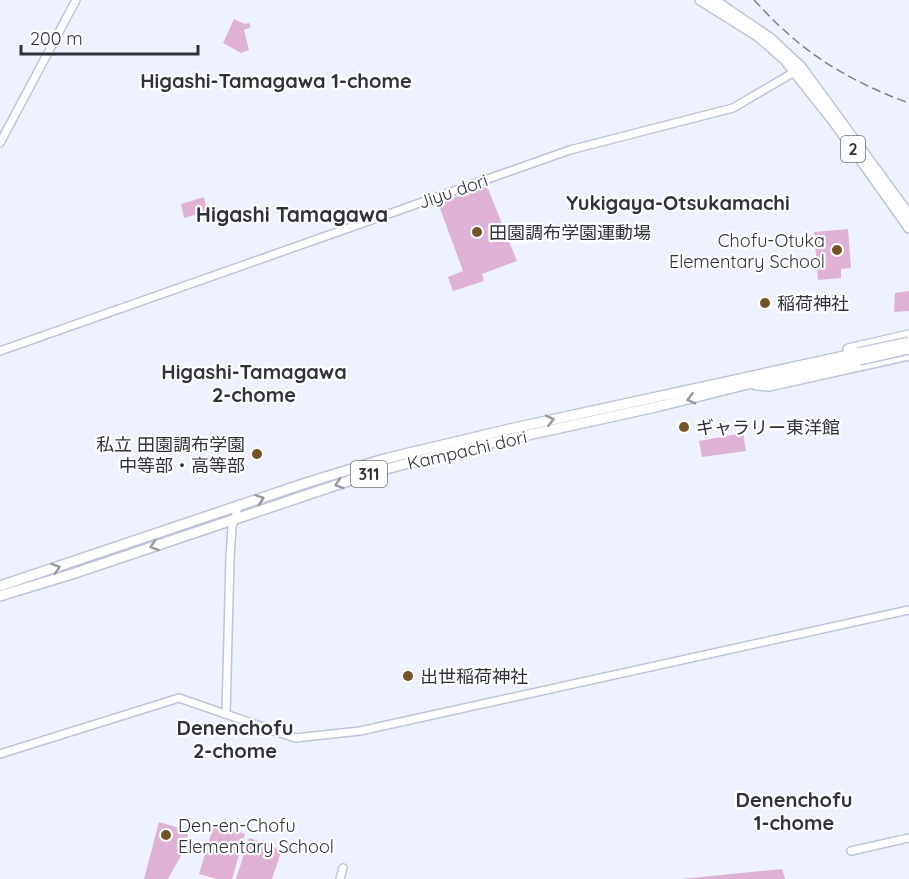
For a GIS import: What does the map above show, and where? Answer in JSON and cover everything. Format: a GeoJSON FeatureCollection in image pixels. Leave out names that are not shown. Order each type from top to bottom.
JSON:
{"type":"FeatureCollection","features":[{"type":"Feature","properties":{"kind":"main road","name":"2"},"geometry":{"type":"LineString","coordinates":[[700,0],[766,42],[795,72],[834,122],[909,228]]}},
{"type":"Feature","properties":{"kind":"main road","name":"2"},"geometry":{"type":"LineString","coordinates":[[714,0],[762,31],[909,215]]}},
{"type":"Feature","properties":{"kind":"main road"},"geometry":{"type":"LineString","coordinates":[[746,380],[769,386],[909,353],[907,338]]}},
{"type":"Feature","properties":{"kind":"main road","name":"Kampachi dori"},"geometry":{"type":"LineString","coordinates":[[858,357],[907,338]]}},
{"type":"Feature","properties":{"kind":"main road","name":"311"},"geometry":{"type":"LineString","coordinates":[[746,380],[758,370],[787,362],[907,338]]}},
{"type":"Feature","properties":{"kind":"main road","name":"Kampachi dori"},"geometry":{"type":"LineString","coordinates":[[0,586],[384,459],[510,429],[858,357],[909,353]]}},
{"type":"Feature","properties":{"kind":"main road","name":"Kampachi dori"},"geometry":{"type":"LineString","coordinates":[[0,596],[378,471],[460,450],[660,406],[746,380]]}},
{"type":"Feature","properties":{"kind":"street"},"geometry":{"type":"LineString","coordinates":[[0,143],[76,0]]}},
{"type":"Feature","properties":{"kind":"street","name":"Jiyu dori"},"geometry":{"type":"LineString","coordinates":[[0,351],[570,150],[733,108],[795,72]]}},
{"type":"Feature","properties":{"kind":"street"},"geometry":{"type":"LineString","coordinates":[[226,714],[230,558],[232,527],[238,507]]}},
{"type":"Feature","properties":{"kind":"street"},"geometry":{"type":"LineString","coordinates":[[0,754],[179,698],[295,738],[360,730],[909,610]]}},
{"type":"Feature","properties":{"kind":"street"},"geometry":{"type":"LineString","coordinates":[[851,851],[909,838]]}},
{"type":"Feature","properties":{"kind":"street"},"geometry":{"type":"LineString","coordinates":[[340,879],[343,868]]}},
{"type":"Feature","properties":{"kind":"shaded area"},"geometry":{"type":"Polygon","coordinates":[[[234,19],[245,24],[249,23],[251,27],[244,30],[249,50],[241,53],[223,43],[234,19]]]}},
{"type":"Feature","properties":{"kind":"shaded area","name":"田園調布学園運動場"},"geometry":{"type":"Polygon","coordinates":[[[487,186],[517,261],[482,274],[484,281],[453,291],[448,277],[463,271],[438,203],[487,186]]]}},
{"type":"Feature","properties":{"kind":"shaded area"},"geometry":{"type":"Polygon","coordinates":[[[204,197],[207,211],[184,218],[181,204],[204,197]]]}},
{"type":"Feature","properties":{"kind":"shaded area"},"geometry":{"type":"Polygon","coordinates":[[[848,229],[851,268],[841,269],[841,278],[818,280],[814,232],[848,229]]]}},
{"type":"Feature","properties":{"kind":"shaded area"},"geometry":{"type":"Polygon","coordinates":[[[909,291],[909,311],[894,312],[895,293],[909,291]]]}},
{"type":"Feature","properties":{"kind":"shaded area"},"geometry":{"type":"Polygon","coordinates":[[[743,433],[746,451],[702,457],[699,441],[743,433]]]}},
{"type":"Feature","properties":{"kind":"shaded area"},"geometry":{"type":"Polygon","coordinates":[[[159,822],[189,831],[183,852],[168,879],[144,879],[159,822]]]}},
{"type":"Feature","properties":{"kind":"shaded area"},"geometry":{"type":"Polygon","coordinates":[[[214,824],[245,834],[232,879],[217,879],[199,874],[214,824]]]}},
{"type":"Feature","properties":{"kind":"shaded area"},"geometry":{"type":"Polygon","coordinates":[[[249,838],[271,845],[281,852],[272,879],[236,879],[249,838]]]}},
{"type":"Feature","properties":{"kind":"shaded area"},"geometry":{"type":"Polygon","coordinates":[[[782,869],[785,879],[681,879],[782,869]]]}},
{"type":"Feature","properties":{"kind":"railway"},"geometry":{"type":"LineString","coordinates":[[754,0],[798,42],[827,63],[859,82],[909,103]]}},
{"type":"Feature","properties":{"kind":"place","name":"田園調布学園運動場"},"geometry":{"type":"Point","coordinates":[477,232]}},
{"type":"Feature","properties":{"kind":"place","name":"Chofu-Otuka Elementary School"},"geometry":{"type":"Point","coordinates":[837,250]}},
{"type":"Feature","properties":{"kind":"place","name":"稲荷神社"},"geometry":{"type":"Point","coordinates":[765,303]}},
{"type":"Feature","properties":{"kind":"place","name":"ギャラリー東洋館"},"geometry":{"type":"Point","coordinates":[684,427]}},
{"type":"Feature","properties":{"kind":"place","name":"私立 田園調布学園 中等部・高等部"},"geometry":{"type":"Point","coordinates":[257,454]}},
{"type":"Feature","properties":{"kind":"place","name":"出世稲荷神社"},"geometry":{"type":"Point","coordinates":[408,676]}},
{"type":"Feature","properties":{"kind":"place","name":"Den-en-Chofu Elementary School"},"geometry":{"type":"Point","coordinates":[166,835]}},
{"type":"Feature","properties":{"kind":"district","name":"Higashi-Tamagawa 1-chome"},"geometry":{"type":"Point","coordinates":[276,80]}},
{"type":"Feature","properties":{"kind":"district","name":"Yukigaya-Otsukamachi"},"geometry":{"type":"Point","coordinates":[678,202]}},
{"type":"Feature","properties":{"kind":"district","name":"Higashi Tamagawa"},"geometry":{"type":"Point","coordinates":[292,214]}},
{"type":"Feature","properties":{"kind":"district","name":"Higashi-Tamagawa 2-chome"},"geometry":{"type":"Point","coordinates":[254,382]}},
{"type":"Feature","properties":{"kind":"district","name":"Denenchofu 2-chome"},"geometry":{"type":"Point","coordinates":[235,738]}},
{"type":"Feature","properties":{"kind":"district","name":"Denenchofu 1-chome"},"geometry":{"type":"Point","coordinates":[794,810]}}]}
